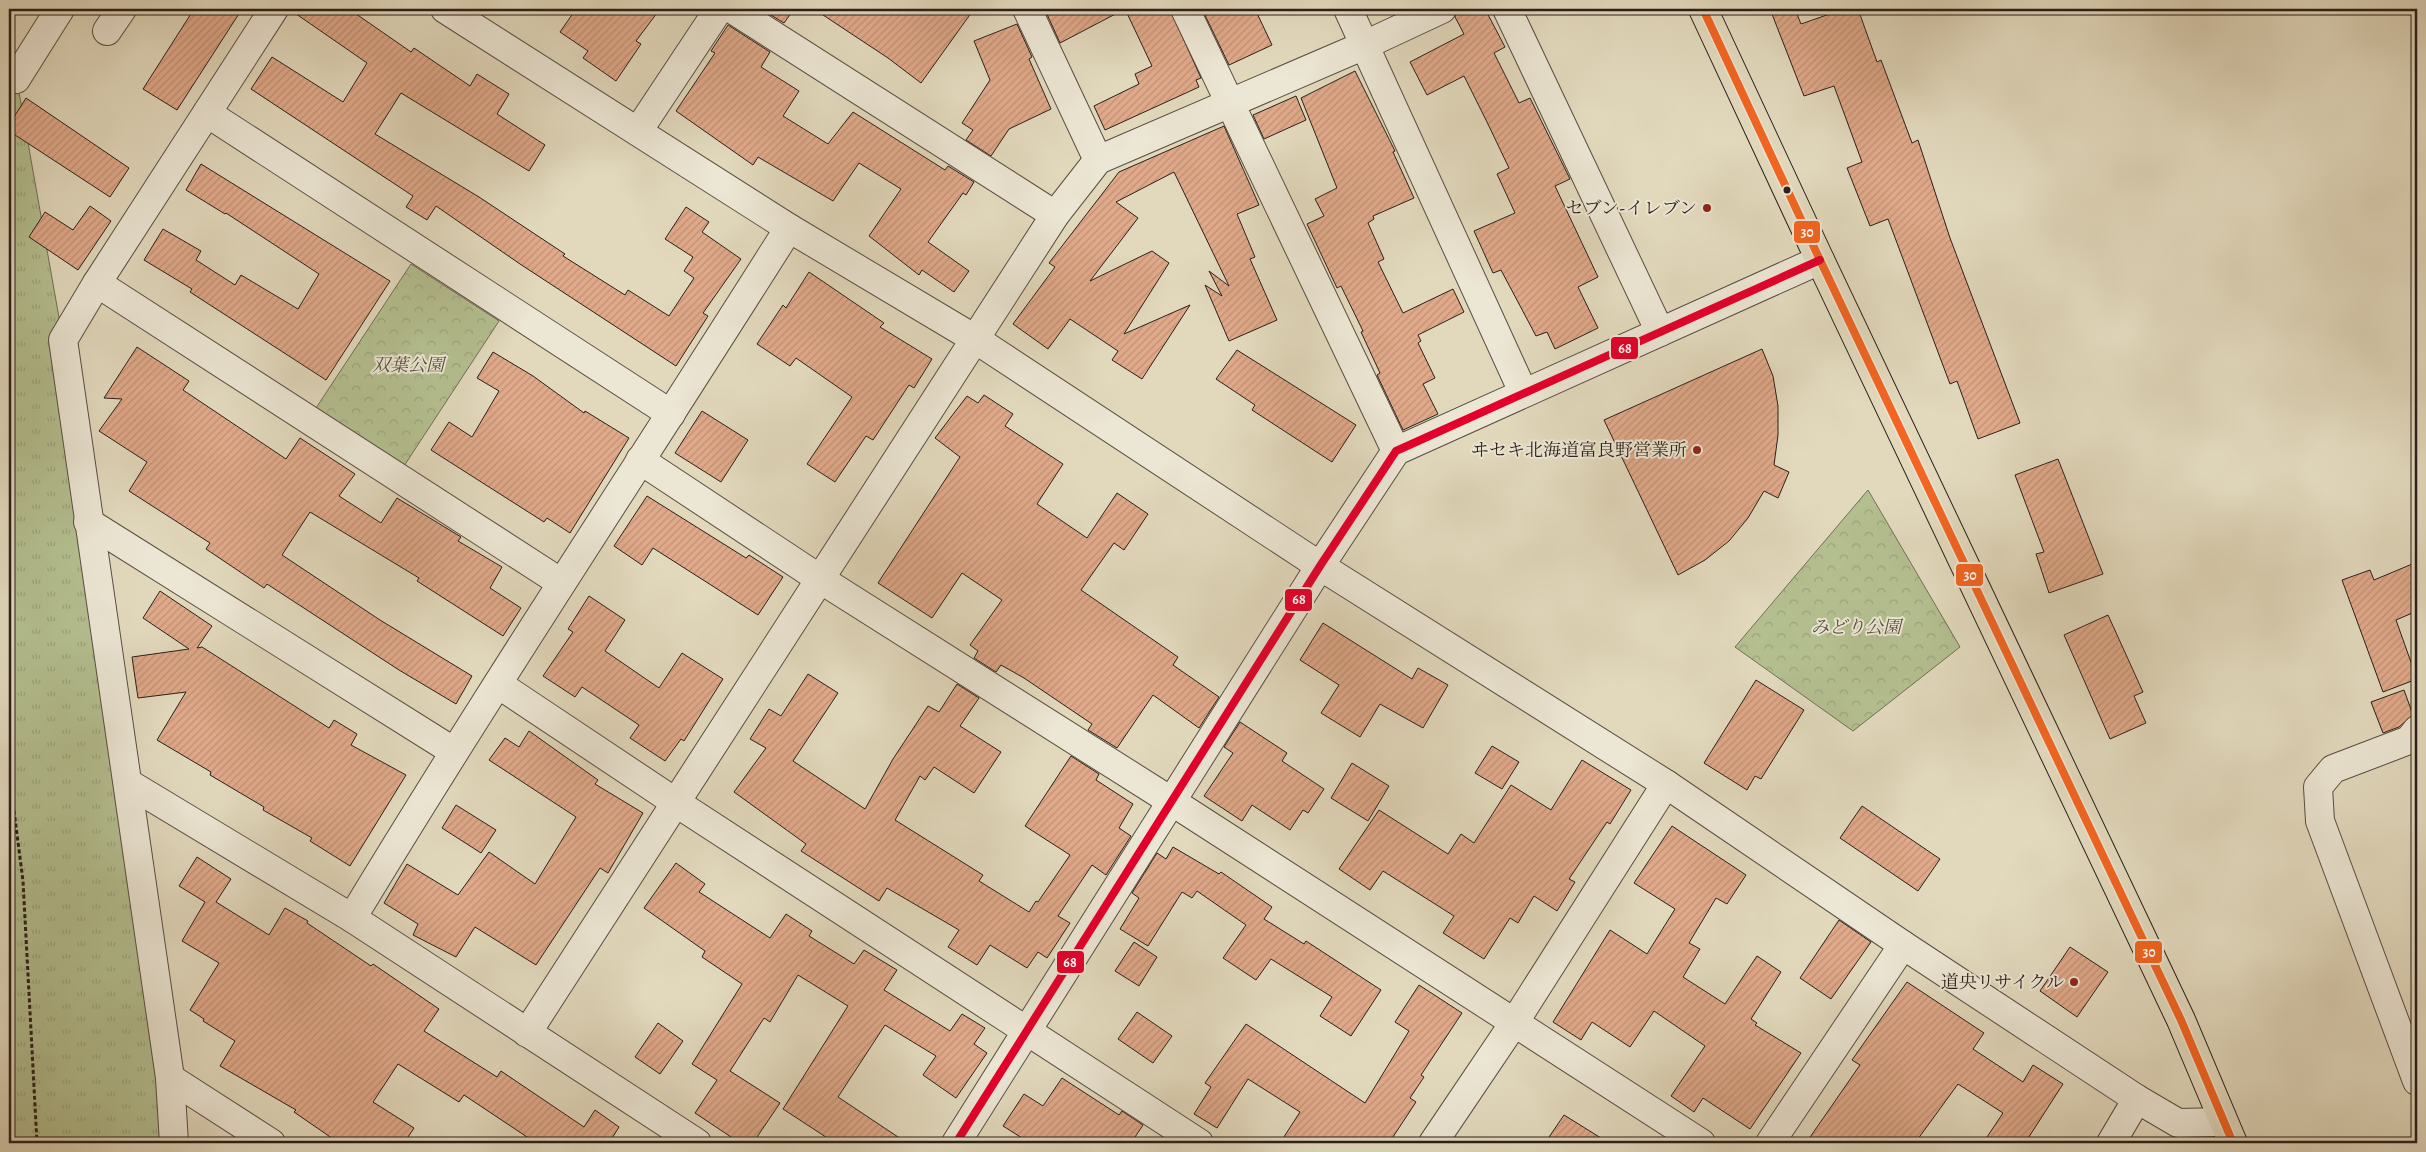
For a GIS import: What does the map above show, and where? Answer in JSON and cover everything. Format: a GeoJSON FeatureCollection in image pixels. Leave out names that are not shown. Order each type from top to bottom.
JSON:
{"type":"FeatureCollection","features":[{"type":"Feature","properties":{"kind":"highway"},"geometry":{"type":"LineString","coordinates":[[1703,9],[1820,260],[2181,1020],[2228,1132]]}},
{"type":"Feature","properties":{"kind":"street"},"geometry":{"type":"LineString","coordinates":[[16,79],[60,9]]}},
{"type":"Feature","properties":{"kind":"street"},"geometry":{"type":"LineString","coordinates":[[108,31],[122,9]]}},
{"type":"Feature","properties":{"kind":"street"},"geometry":{"type":"LineString","coordinates":[[174,1143],[170,1078],[63,340],[97,283],[274,9]]}},
{"type":"Feature","properties":{"kind":"street"},"geometry":{"type":"LineString","coordinates":[[444,9],[789,228],[975,339],[1320,566],[1666,784],[1902,945],[2137,1099],[2178,1123],[2228,1132]]}},
{"type":"Feature","properties":{"kind":"street"},"geometry":{"type":"LineString","coordinates":[[638,131],[719,9]]}},
{"type":"Feature","properties":{"kind":"street"},"geometry":{"type":"LineString","coordinates":[[732,9],[1055,215]]}},
{"type":"Feature","properties":{"kind":"street"},"geometry":{"type":"LineString","coordinates":[[1027,9],[1098,160]]}},
{"type":"Feature","properties":{"kind":"street"},"geometry":{"type":"LineString","coordinates":[[1185,9],[1396,451]]}},
{"type":"Feature","properties":{"kind":"street"},"geometry":{"type":"LineString","coordinates":[[1348,9],[1523,392]]}},
{"type":"Feature","properties":{"kind":"street"},"geometry":{"type":"LineString","coordinates":[[527,1033],[1055,215],[1098,160],[1365,45],[1442,9]]}},
{"type":"Feature","properties":{"kind":"street"},"geometry":{"type":"LineString","coordinates":[[1507,9],[1660,332]]}},
{"type":"Feature","properties":{"kind":"street"},"geometry":{"type":"LineString","coordinates":[[207,113],[671,414]]}},
{"type":"Feature","properties":{"kind":"street"},"geometry":{"type":"LineString","coordinates":[[352,918],[453,751],[498,684],[560,582],[671,414],[789,228]]}},
{"type":"Feature","properties":{"kind":"street"},"geometry":{"type":"LineString","coordinates":[[956,1143],[1320,566],[1396,451],[1523,392],[1820,260]]}},
{"type":"Feature","properties":{"kind":"street"},"geometry":{"type":"LineString","coordinates":[[97,283],[560,582]]}},
{"type":"Feature","properties":{"kind":"street"},"geometry":{"type":"LineString","coordinates":[[640,460],[820,579],[1701,1143]]}},
{"type":"Feature","properties":{"kind":"street"},"geometry":{"type":"LineString","coordinates":[[88,522],[453,751]]}},
{"type":"Feature","properties":{"kind":"street"},"geometry":{"type":"LineString","coordinates":[[498,684],[675,802],[1199,1143]]}},
{"type":"Feature","properties":{"kind":"street"},"geometry":{"type":"LineString","coordinates":[[2417,730],[2409,740],[2333,768],[2318,787],[2320,821],[2417,1081]]}},
{"type":"Feature","properties":{"kind":"street"},"geometry":{"type":"LineString","coordinates":[[128,783],[352,918],[697,1143]]}},
{"type":"Feature","properties":{"kind":"street"},"geometry":{"type":"LineString","coordinates":[[1433,1143],[1514,1023],[1666,784]]}},
{"type":"Feature","properties":{"kind":"street"},"geometry":{"type":"LineString","coordinates":[[1770,1143],[1902,945]]}},
{"type":"Feature","properties":{"kind":"street"},"geometry":{"type":"LineString","coordinates":[[170,1078],[271,1143]]}},
{"type":"Feature","properties":{"kind":"street"},"geometry":{"type":"LineString","coordinates":[[2111,1143],[2137,1099]]}},
{"type":"Feature","properties":{"kind":"path"},"geometry":{"type":"LineString","coordinates":[[9,772],[23,881],[37,1143]]}},
{"type":"Feature","properties":{"kind":"green space"},"geometry":{"type":"Polygon","coordinates":[[[9,36],[63,340],[174,1143],[9,1143],[9,36]]]}},
{"type":"Feature","properties":{"kind":"green space","name":"双葉公園"},"geometry":{"type":"Polygon","coordinates":[[[411,264],[499,321],[404,466],[316,408],[411,264]]]}},
{"type":"Feature","properties":{"kind":"green space","name":"みどり公園"},"geometry":{"type":"Polygon","coordinates":[[[1868,490],[1960,647],[1853,731],[1735,647],[1868,490]]]}},
{"type":"Feature","properties":{"kind":"building"},"geometry":{"type":"Polygon","coordinates":[[[194,9],[242,9],[177,110],[143,89],[194,9]]]}},
{"type":"Feature","properties":{"kind":"building"},"geometry":{"type":"Polygon","coordinates":[[[289,9],[349,9],[411,52],[414,48],[470,86],[477,74],[509,94],[497,114],[545,145],[529,171],[401,93],[375,134],[479,197],[565,254],[563,256],[625,295],[628,290],[669,316],[694,278],[684,271],[693,257],[665,239],[686,207],[709,222],[702,232],[741,259],[703,313],[708,316],[676,366],[520,264],[436,206],[427,220],[406,207],[413,196],[251,89],[272,57],[343,102],[367,63],[289,9]]]}},
{"type":"Feature","properties":{"kind":"building"},"geometry":{"type":"Polygon","coordinates":[[[576,9],[660,9],[636,41],[641,44],[616,81],[583,58],[588,51],[560,32],[576,9]]]}},
{"type":"Feature","properties":{"kind":"building"},"geometry":{"type":"Polygon","coordinates":[[[761,9],[794,9],[784,23],[761,9]]]}},
{"type":"Feature","properties":{"kind":"building"},"geometry":{"type":"Polygon","coordinates":[[[814,9],[974,9],[921,83],[888,58],[814,9]]]}},
{"type":"Feature","properties":{"kind":"building"},"geometry":{"type":"Polygon","coordinates":[[[1053,9],[1125,9],[1060,43],[1046,12],[1053,9]]]}},
{"type":"Feature","properties":{"kind":"building"},"geometry":{"type":"Polygon","coordinates":[[[1125,9],[1170,9],[1201,78],[1196,80],[1199,87],[1105,130],[1094,106],[1139,84],[1135,74],[1152,66],[1125,9]]]}},
{"type":"Feature","properties":{"kind":"building"},"geometry":{"type":"Polygon","coordinates":[[[1202,9],[1255,9],[1272,45],[1229,65],[1202,9]]]}},
{"type":"Feature","properties":{"kind":"building"},"geometry":{"type":"Polygon","coordinates":[[[1457,9],[1485,9],[1505,47],[1494,53],[1519,103],[1530,98],[1570,179],[1555,186],[1598,277],[1578,287],[1598,328],[1555,349],[1547,332],[1536,336],[1501,270],[1493,273],[1474,231],[1515,213],[1497,174],[1509,168],[1464,76],[1427,95],[1410,62],[1464,34],[1455,17],[1457,9]]]}},
{"type":"Feature","properties":{"kind":"building"},"geometry":{"type":"Polygon","coordinates":[[[1770,9],[1795,9],[1801,24],[1844,9],[1858,9],[1877,62],[1881,60],[1912,143],[1918,140],[1950,238],[2020,423],[1978,439],[1957,381],[1950,384],[1888,219],[1870,226],[1847,168],[1862,162],[1834,86],[1804,96],[1770,9]]]}},
{"type":"Feature","properties":{"kind":"building"},"geometry":{"type":"Polygon","coordinates":[[[1017,24],[1032,57],[1029,59],[1051,109],[1009,129],[991,156],[966,140],[973,130],[962,123],[990,80],[974,41],[1017,24]]]}},
{"type":"Feature","properties":{"kind":"building"},"geometry":{"type":"Polygon","coordinates":[[[728,25],[770,52],[761,67],[799,91],[783,116],[828,144],[853,112],[945,170],[948,166],[974,182],[966,195],[963,193],[928,242],[969,271],[954,292],[922,270],[919,275],[869,236],[901,189],[859,163],[833,201],[758,157],[753,165],[676,111],[715,53],[711,51],[728,25]]]}},
{"type":"Feature","properties":{"kind":"building"},"geometry":{"type":"Polygon","coordinates":[[[1355,71],[1395,151],[1393,152],[1414,198],[1373,216],[1374,219],[1368,223],[1384,259],[1378,262],[1403,313],[1453,289],[1464,312],[1418,335],[1421,341],[1418,343],[1435,378],[1423,384],[1438,414],[1403,430],[1377,375],[1380,373],[1361,332],[1363,331],[1341,286],[1337,288],[1307,224],[1324,216],[1315,199],[1337,188],[1301,98],[1355,71]]]}},
{"type":"Feature","properties":{"kind":"building"},"geometry":{"type":"Polygon","coordinates":[[[1296,96],[1306,120],[1264,139],[1253,115],[1296,96]]]}},
{"type":"Feature","properties":{"kind":"building"},"geometry":{"type":"Polygon","coordinates":[[[26,98],[129,168],[110,197],[9,131],[9,125],[26,98]]]}},
{"type":"Feature","properties":{"kind":"building"},"geometry":{"type":"Polygon","coordinates":[[[1224,126],[1259,205],[1237,214],[1255,257],[1250,259],[1277,320],[1229,341],[1205,285],[1222,296],[1209,271],[1229,286],[1174,172],[1116,202],[1138,218],[1090,281],[1152,251],[1169,263],[1124,334],[1190,305],[1142,379],[1112,360],[1118,351],[1070,319],[1048,349],[1013,324],[1055,267],[1049,263],[1119,172],[1224,126]]]}},
{"type":"Feature","properties":{"kind":"building"},"geometry":{"type":"Polygon","coordinates":[[[201,164],[390,281],[326,380],[190,292],[192,289],[144,260],[163,229],[201,251],[196,260],[235,285],[241,275],[298,309],[319,274],[226,213],[186,190],[201,164]]]}},
{"type":"Feature","properties":{"kind":"building"},"geometry":{"type":"Polygon","coordinates":[[[90,206],[111,221],[78,270],[29,237],[45,212],[73,230],[90,206]]]}},
{"type":"Feature","properties":{"kind":"building"},"geometry":{"type":"Polygon","coordinates":[[[809,272],[884,323],[880,327],[932,359],[914,388],[909,385],[873,440],[866,436],[835,482],[807,464],[852,397],[796,358],[790,366],[757,344],[783,305],[786,308],[809,272]]]}},
{"type":"Feature","properties":{"kind":"building"},"geometry":{"type":"Polygon","coordinates":[[[137,347],[189,381],[183,390],[286,459],[300,438],[355,474],[339,496],[381,523],[397,498],[461,537],[458,541],[502,567],[490,588],[521,608],[503,636],[417,581],[419,578],[310,512],[282,555],[380,620],[472,676],[456,704],[399,670],[267,584],[264,588],[206,549],[210,543],[129,491],[147,462],[99,431],[122,399],[104,398],[137,347]]]}},
{"type":"Feature","properties":{"kind":"building","name":"ヰセキ北海道富良野営業所"},"geometry":{"type":"Polygon","coordinates":[[[1762,349],[1773,376],[1778,406],[1778,435],[1774,465],[1789,472],[1778,498],[1764,491],[1748,518],[1729,541],[1705,560],[1678,575],[1604,420],[1762,349]]]}},
{"type":"Feature","properties":{"kind":"building"},"geometry":{"type":"Polygon","coordinates":[[[1237,350],[1356,425],[1332,462],[1252,410],[1255,405],[1216,379],[1237,350]]]}},
{"type":"Feature","properties":{"kind":"building"},"geometry":{"type":"Polygon","coordinates":[[[493,352],[533,376],[584,413],[585,411],[629,438],[570,533],[547,518],[544,522],[431,450],[449,422],[472,437],[499,391],[477,378],[493,352]]]}},
{"type":"Feature","properties":{"kind":"building"},"geometry":{"type":"Polygon","coordinates":[[[984,395],[1013,414],[1005,426],[1063,464],[1037,504],[1087,538],[1117,493],[1148,514],[1124,550],[1114,543],[1081,590],[1178,657],[1173,665],[1219,697],[1199,728],[1153,695],[1117,748],[1088,730],[1092,724],[1024,678],[1001,665],[996,672],[974,658],[978,651],[970,645],[1002,600],[962,573],[932,618],[878,583],[960,457],[935,438],[967,396],[978,403],[984,395]]]}},
{"type":"Feature","properties":{"kind":"building"},"geometry":{"type":"Polygon","coordinates":[[[702,411],[748,440],[721,482],[675,453],[702,411]]]}},
{"type":"Feature","properties":{"kind":"building"},"geometry":{"type":"Polygon","coordinates":[[[2058,459],[2103,574],[2049,593],[2036,554],[2044,552],[2015,475],[2058,459]]]}},
{"type":"Feature","properties":{"kind":"building"},"geometry":{"type":"Polygon","coordinates":[[[647,496],[746,558],[749,555],[783,577],[758,615],[653,548],[642,565],[614,546],[647,496]]]}},
{"type":"Feature","properties":{"kind":"building"},"geometry":{"type":"Polygon","coordinates":[[[2417,562],[2417,611],[2396,620],[2417,679],[2383,692],[2342,580],[2370,570],[2374,580],[2417,562]]]}},
{"type":"Feature","properties":{"kind":"building"},"geometry":{"type":"Polygon","coordinates":[[[160,591],[212,626],[197,648],[202,647],[329,728],[334,720],[357,734],[351,745],[406,775],[350,866],[310,841],[312,838],[263,810],[264,807],[210,775],[211,772],[157,740],[186,692],[138,698],[132,657],[189,649],[143,618],[160,591]]]}},
{"type":"Feature","properties":{"kind":"building"},"geometry":{"type":"Polygon","coordinates":[[[589,596],[625,620],[605,651],[659,688],[682,653],[723,679],[684,741],[681,739],[665,761],[630,738],[639,725],[582,687],[575,697],[543,676],[573,632],[568,629],[589,596]]]}},
{"type":"Feature","properties":{"kind":"building"},"geometry":{"type":"Polygon","coordinates":[[[2108,615],[2143,692],[2134,696],[2146,723],[2110,739],[2064,635],[2108,615]]]}},
{"type":"Feature","properties":{"kind":"building"},"geometry":{"type":"Polygon","coordinates":[[[1323,623],[1412,679],[1418,668],[1448,685],[1423,728],[1380,704],[1360,737],[1321,713],[1339,685],[1300,660],[1323,623]]]}},
{"type":"Feature","properties":{"kind":"building"},"geometry":{"type":"Polygon","coordinates":[[[808,674],[838,693],[793,761],[865,809],[893,759],[928,706],[939,712],[957,684],[979,698],[960,726],[1001,752],[974,793],[934,767],[925,780],[920,776],[895,820],[983,875],[979,881],[1029,912],[1070,855],[1025,826],[1071,756],[1099,774],[1096,780],[1133,804],[1119,828],[1131,836],[1106,875],[1092,865],[1058,916],[1070,923],[1047,958],[1038,952],[1027,968],[990,945],[977,965],[948,947],[959,930],[887,888],[879,901],[801,851],[806,844],[734,792],[766,748],[750,739],[769,709],[781,716],[808,674]]]}},
{"type":"Feature","properties":{"kind":"building"},"geometry":{"type":"Polygon","coordinates":[[[1756,680],[1804,710],[1761,779],[1755,776],[1747,790],[1704,763],[1756,680]]]}},
{"type":"Feature","properties":{"kind":"building"},"geometry":{"type":"Polygon","coordinates":[[[2404,690],[2413,715],[2399,727],[2383,733],[2371,702],[2404,690]]]}},
{"type":"Feature","properties":{"kind":"building"},"geometry":{"type":"Polygon","coordinates":[[[1240,722],[1287,753],[1282,761],[1324,789],[1308,813],[1303,810],[1290,830],[1252,805],[1242,821],[1204,796],[1233,753],[1224,747],[1240,722]]]}},
{"type":"Feature","properties":{"kind":"building"},"geometry":{"type":"Polygon","coordinates":[[[529,731],[598,780],[595,784],[643,813],[608,873],[600,868],[536,965],[475,927],[456,957],[413,935],[418,924],[384,903],[407,864],[458,895],[489,852],[535,884],[576,817],[489,760],[505,738],[519,747],[529,731]]]}},
{"type":"Feature","properties":{"kind":"building"},"geometry":{"type":"Polygon","coordinates":[[[1492,746],[1519,762],[1502,789],[1475,773],[1492,746]]]}},
{"type":"Feature","properties":{"kind":"building"},"geometry":{"type":"Polygon","coordinates":[[[1582,760],[1631,790],[1610,824],[1607,822],[1569,879],[1575,882],[1557,911],[1534,896],[1518,923],[1510,918],[1484,959],[1443,933],[1454,916],[1383,871],[1370,890],[1339,869],[1379,810],[1448,854],[1461,834],[1474,843],[1511,785],[1551,810],[1582,760]]]}},
{"type":"Feature","properties":{"kind":"building"},"geometry":{"type":"Polygon","coordinates":[[[1352,763],[1389,786],[1368,821],[1331,798],[1352,763]]]}},
{"type":"Feature","properties":{"kind":"building"},"geometry":{"type":"Polygon","coordinates":[[[456,805],[496,830],[481,853],[442,828],[456,805]]]}},
{"type":"Feature","properties":{"kind":"building"},"geometry":{"type":"Polygon","coordinates":[[[1862,806],[1940,859],[1918,891],[1840,838],[1862,806]]]}},
{"type":"Feature","properties":{"kind":"building"},"geometry":{"type":"Polygon","coordinates":[[[1672,826],[1746,875],[1727,904],[1716,898],[1689,943],[1700,949],[1683,977],[1725,1004],[1757,956],[1781,972],[1751,1019],[1757,1023],[1755,1025],[1801,1053],[1750,1129],[1703,1098],[1694,1112],[1671,1096],[1705,1046],[1654,1011],[1630,1047],[1592,1022],[1581,1040],[1553,1022],[1610,930],[1647,954],[1675,909],[1634,883],[1672,826]]]}},
{"type":"Feature","properties":{"kind":"building"},"geometry":{"type":"Polygon","coordinates":[[[1173,847],[1219,874],[1221,872],[1272,907],[1264,919],[1304,944],[1306,941],[1381,990],[1351,1036],[1320,1016],[1332,997],[1271,959],[1256,980],[1223,958],[1246,925],[1197,891],[1192,898],[1182,892],[1148,946],[1120,929],[1139,898],[1132,893],[1157,853],[1166,859],[1173,847]]]}},
{"type":"Feature","properties":{"kind":"building"},"geometry":{"type":"Polygon","coordinates":[[[197,857],[231,879],[216,902],[269,935],[285,908],[308,921],[307,923],[371,966],[373,964],[439,1009],[424,1031],[497,1077],[501,1071],[584,1127],[595,1110],[619,1127],[609,1143],[536,1143],[464,1095],[459,1102],[398,1064],[373,1102],[414,1128],[404,1143],[339,1143],[294,1112],[296,1110],[220,1066],[235,1041],[203,1021],[204,1019],[190,1010],[219,963],[182,941],[205,902],[179,886],[197,857]]]}},
{"type":"Feature","properties":{"kind":"building"},"geometry":{"type":"Polygon","coordinates":[[[676,863],[705,884],[699,892],[770,938],[786,914],[812,931],[809,936],[854,964],[864,950],[897,970],[884,990],[950,1031],[962,1014],[985,1028],[974,1044],[987,1053],[956,1098],[923,1075],[936,1056],[885,1025],[838,1097],[907,1143],[835,1143],[783,1109],[848,1006],[798,975],[770,1022],[764,1018],[730,1071],[780,1103],[753,1143],[740,1143],[695,1113],[717,1080],[692,1064],[742,984],[702,957],[705,951],[644,908],[676,863]]]}},
{"type":"Feature","properties":{"kind":"building"},"geometry":{"type":"Polygon","coordinates":[[[1839,920],[1871,942],[1831,999],[1800,978],[1839,920]]]}},
{"type":"Feature","properties":{"kind":"building"},"geometry":{"type":"Polygon","coordinates":[[[1134,942],[1157,957],[1139,986],[1115,971],[1134,942]]]}},
{"type":"Feature","properties":{"kind":"building","name":"道央リサイクル"},"geometry":{"type":"Polygon","coordinates":[[[2070,947],[2108,972],[2077,1017],[2040,991],[2070,947]]]}},
{"type":"Feature","properties":{"kind":"building"},"geometry":{"type":"Polygon","coordinates":[[[1907,982],[1984,1033],[1973,1049],[2023,1082],[2033,1065],[2063,1084],[2025,1143],[1983,1143],[2003,1113],[1958,1084],[1915,1143],[1806,1143],[1860,1065],[1852,1060],[1907,982]]]}},
{"type":"Feature","properties":{"kind":"building"},"geometry":{"type":"Polygon","coordinates":[[[1419,985],[1462,1013],[1421,1075],[1424,1077],[1410,1098],[1416,1102],[1389,1143],[1280,1143],[1300,1112],[1248,1079],[1217,1128],[1194,1114],[1211,1087],[1205,1083],[1246,1024],[1365,1103],[1409,1031],[1395,1022],[1419,985]]]}},
{"type":"Feature","properties":{"kind":"building"},"geometry":{"type":"Polygon","coordinates":[[[1137,1012],[1172,1036],[1153,1063],[1118,1039],[1137,1012]]]}},
{"type":"Feature","properties":{"kind":"building"},"geometry":{"type":"Polygon","coordinates":[[[658,1023],[683,1041],[660,1074],[635,1057],[658,1023]]]}},
{"type":"Feature","properties":{"kind":"building"},"geometry":{"type":"Polygon","coordinates":[[[1062,1078],[1119,1115],[1122,1111],[1143,1125],[1131,1143],[1030,1143],[1003,1126],[1024,1094],[1043,1106],[1062,1078]]]}},
{"type":"Feature","properties":{"kind":"building"},"geometry":{"type":"Polygon","coordinates":[[[1564,1115],[1609,1143],[1545,1143],[1564,1115]]]}},
{"type":"Feature","properties":{"kind":"transit line","name":"30"},"geometry":{"type":"LineString","coordinates":[[1703,9],[1820,260],[2181,1020],[2233,1143]]}},
{"type":"Feature","properties":{"kind":"transit line","name":"68"},"geometry":{"type":"LineString","coordinates":[[956,1143],[1320,566],[1396,451],[1820,260]]}},
{"type":"Feature","properties":{"kind":"place","name":"セブン-イレブン"},"geometry":{"type":"Point","coordinates":[1707,208]}},
{"type":"Feature","properties":{"kind":"place","name":"ヰセキ北海道富良野営業所"},"geometry":{"type":"Point","coordinates":[1697,450]}},
{"type":"Feature","properties":{"kind":"place","name":"道央リサイクル"},"geometry":{"type":"Point","coordinates":[2074,982]}}]}
